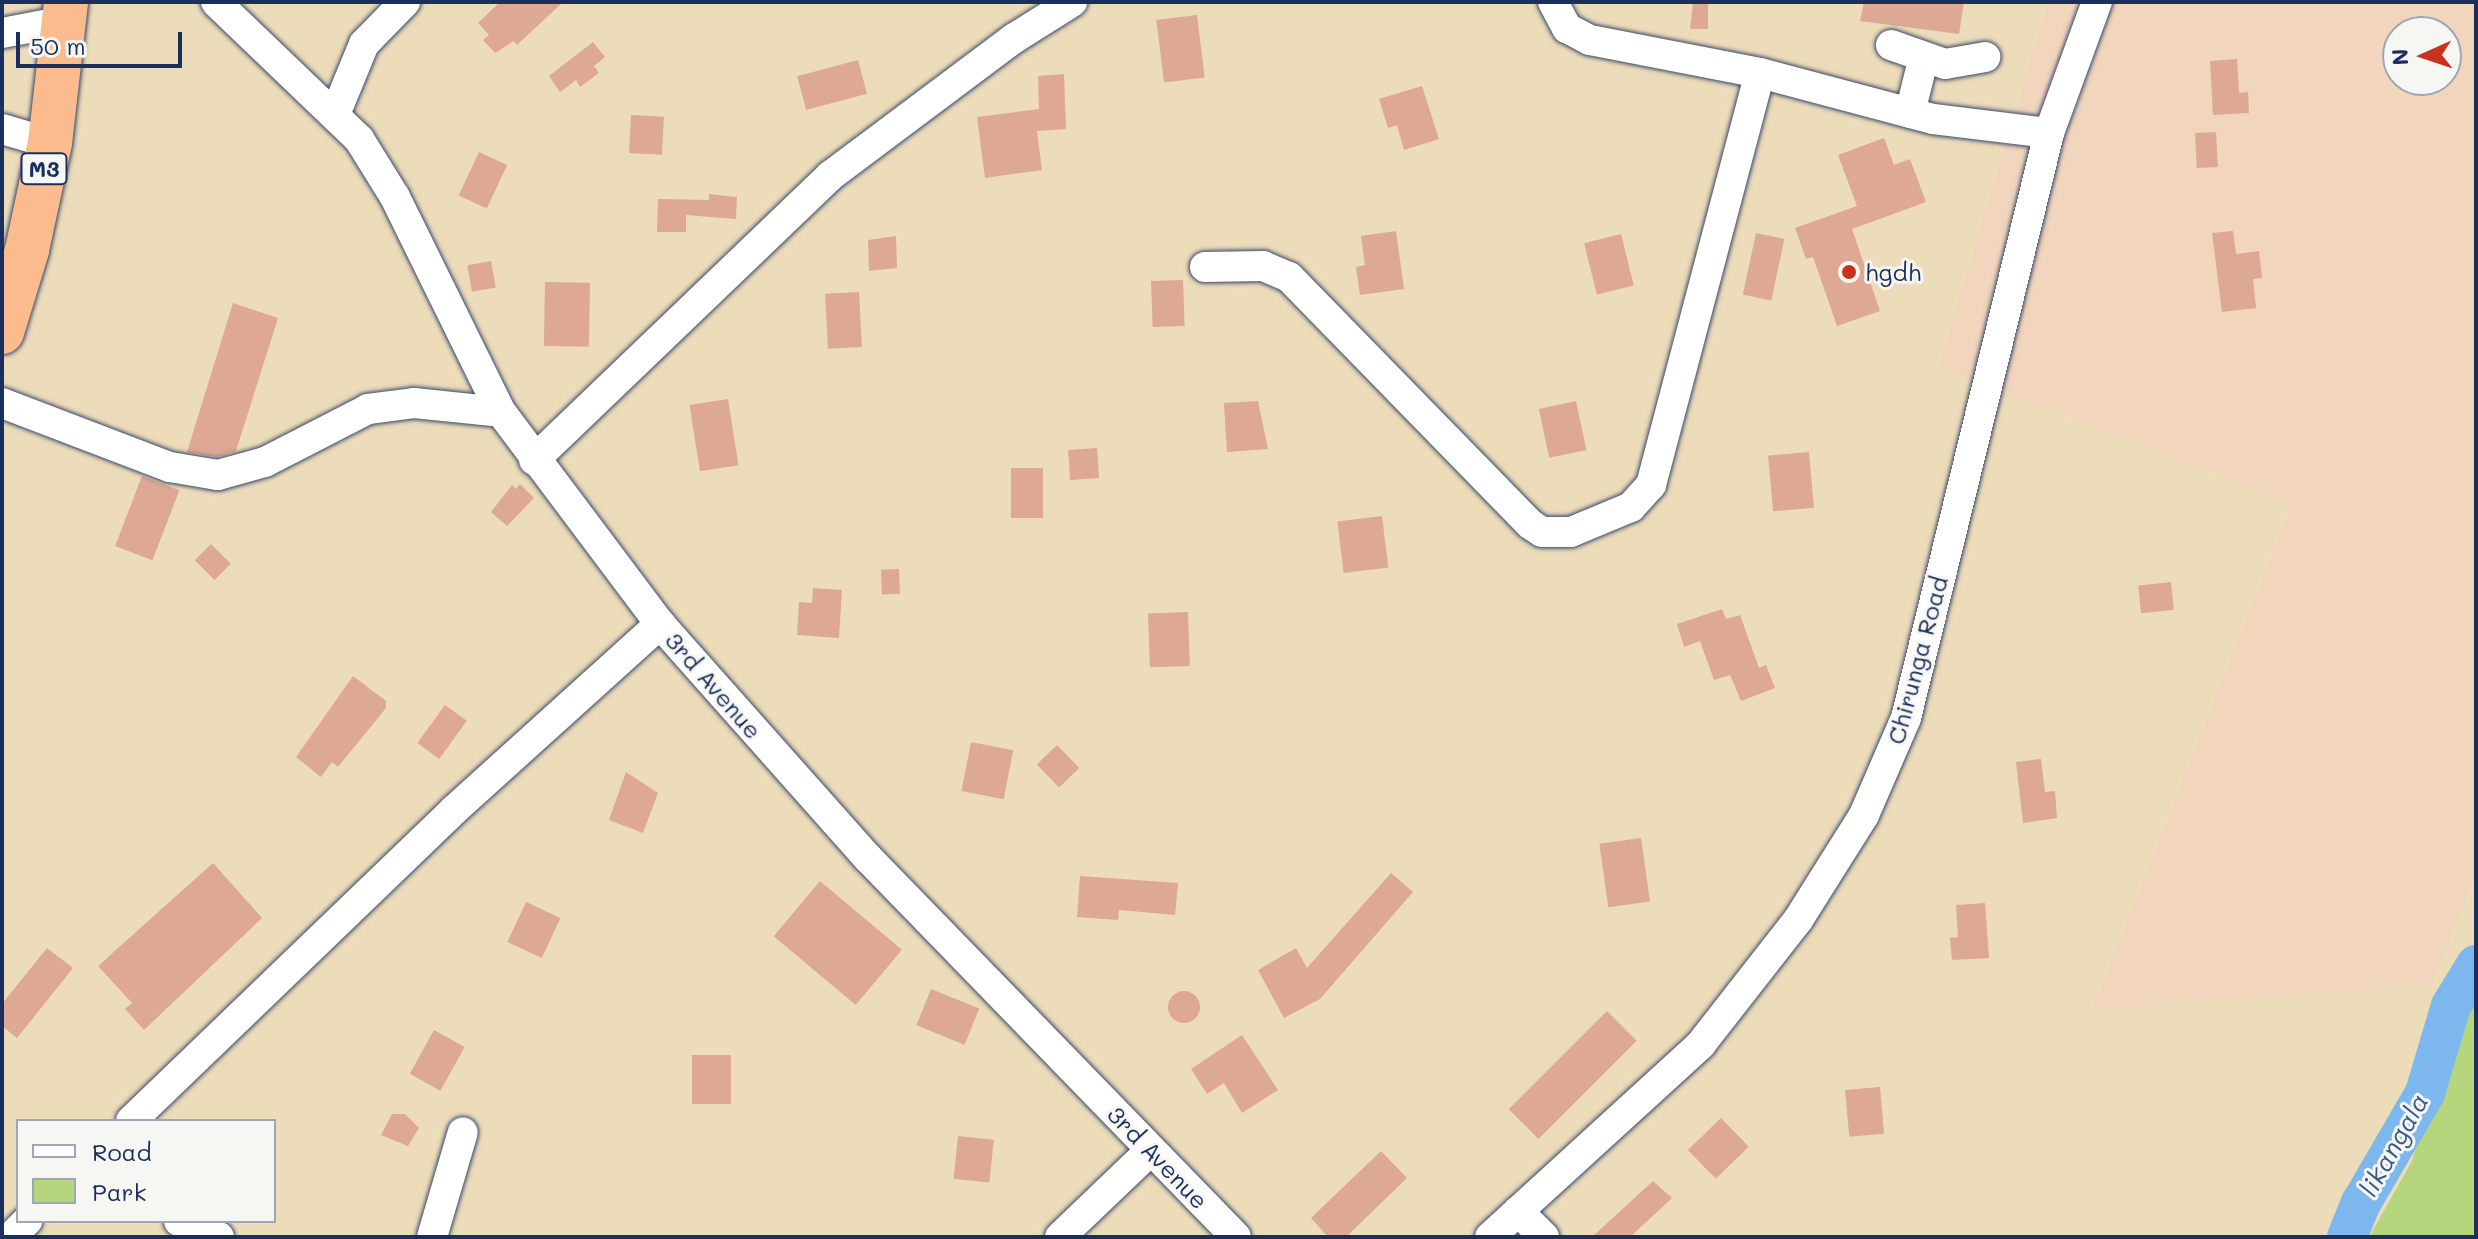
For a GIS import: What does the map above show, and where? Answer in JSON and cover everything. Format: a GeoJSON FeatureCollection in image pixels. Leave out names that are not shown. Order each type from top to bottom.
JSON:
{"type":"FeatureCollection","features":[{"type":"Feature","properties":{"kind":"highway","name":"M3"},"geometry":{"type":"LineString","coordinates":[[2,332],[27,250],[50,143],[66,12]]}},
{"type":"Feature","properties":{"kind":"street"},"geometry":{"type":"LineString","coordinates":[[216,2],[336,112],[395,197],[501,412],[660,624]]}},
{"type":"Feature","properties":{"kind":"street"},"geometry":{"type":"LineString","coordinates":[[336,112],[364,44],[405,2]]}},
{"type":"Feature","properties":{"kind":"street"},"geometry":{"type":"LineString","coordinates":[[534,460],[830,176],[1013,39],[1072,2]]}},
{"type":"Feature","properties":{"kind":"street"},"geometry":{"type":"LineString","coordinates":[[1553,2],[1567,28],[1590,40],[1760,73],[1910,113],[2049,133]]}},
{"type":"Feature","properties":{"kind":"street","name":"Chirunga Road"},"geometry":{"type":"LineString","coordinates":[[1490,1237],[1701,1044],[1798,920],[1864,815],[1906,718],[2049,133],[2097,2]]}},
{"type":"Feature","properties":{"kind":"street"},"geometry":{"type":"LineString","coordinates":[[2,33],[66,12]]}},
{"type":"Feature","properties":{"kind":"street"},"geometry":{"type":"LineString","coordinates":[[1891,45],[1923,60],[1961,64],[1985,57]]}},
{"type":"Feature","properties":{"kind":"street"},"geometry":{"type":"LineString","coordinates":[[1910,113],[1923,60]]}},
{"type":"Feature","properties":{"kind":"street"},"geometry":{"type":"LineString","coordinates":[[1205,267],[1263,266],[1289,277],[1530,524],[1542,532],[1571,532],[1631,507],[1651,485],[1760,73]]}},
{"type":"Feature","properties":{"kind":"street"},"geometry":{"type":"LineString","coordinates":[[2,129],[50,143]]}},
{"type":"Feature","properties":{"kind":"street"},"geometry":{"type":"LineString","coordinates":[[2,403],[170,467],[218,475],[265,462],[351,415],[391,404],[501,412]]}},
{"type":"Feature","properties":{"kind":"street","name":"3rd Avenue"},"geometry":{"type":"LineString","coordinates":[[133,1119],[454,810],[660,624],[868,858],[1236,1237]]}},
{"type":"Feature","properties":{"kind":"street"},"geometry":{"type":"LineString","coordinates":[[432,1237],[463,1132]]}},
{"type":"Feature","properties":{"kind":"street"},"geometry":{"type":"LineString","coordinates":[[1060,1237],[1151,1150]]}},
{"type":"Feature","properties":{"kind":"street"},"geometry":{"type":"LineString","coordinates":[[1518,1211],[1544,1237]]}},
{"type":"Feature","properties":{"kind":"street"},"geometry":{"type":"LineString","coordinates":[[184,1223],[219,1237]]}},
{"type":"Feature","properties":{"kind":"shaded area"},"geometry":{"type":"Polygon","coordinates":[[[2048,2],[2476,2],[2476,875],[2431,985],[2093,1009],[2292,504],[1939,367],[2048,2]]]}},
{"type":"Feature","properties":{"kind":"green space"},"geometry":{"type":"Polygon","coordinates":[[[2476,993],[2476,1237],[2369,1237],[2412,1161],[2436,1066],[2476,993]]]}},
{"type":"Feature","properties":{"kind":"building"},"geometry":{"type":"Polygon","coordinates":[[[500,2],[563,2],[517,45],[514,41],[495,53],[483,40],[489,35],[478,23],[500,2]]]}},
{"type":"Feature","properties":{"kind":"building"},"geometry":{"type":"Polygon","coordinates":[[[1693,2],[1708,2],[1708,29],[1690,29],[1693,2]]]}},
{"type":"Feature","properties":{"kind":"building"},"geometry":{"type":"Polygon","coordinates":[[[1864,2],[1964,2],[1959,34],[1860,21],[1864,2]]]}},
{"type":"Feature","properties":{"kind":"building"},"geometry":{"type":"Polygon","coordinates":[[[1197,15],[1205,78],[1164,83],[1156,20],[1197,15]]]}},
{"type":"Feature","properties":{"kind":"building"},"geometry":{"type":"Polygon","coordinates":[[[593,42],[605,57],[594,66],[599,73],[580,87],[576,80],[560,92],[549,76],[593,42]]]}},
{"type":"Feature","properties":{"kind":"building"},"geometry":{"type":"Polygon","coordinates":[[[2237,59],[2239,93],[2248,92],[2249,113],[2213,115],[2210,61],[2237,59]]]}},
{"type":"Feature","properties":{"kind":"building"},"geometry":{"type":"Polygon","coordinates":[[[858,60],[867,94],[806,110],[797,76],[858,60]]]}},
{"type":"Feature","properties":{"kind":"building"},"geometry":{"type":"Polygon","coordinates":[[[1064,74],[1066,129],[1037,131],[1042,170],[985,178],[977,117],[1039,109],[1038,76],[1064,74]]]}},
{"type":"Feature","properties":{"kind":"building"},"geometry":{"type":"Polygon","coordinates":[[[1422,86],[1439,139],[1404,150],[1397,125],[1388,128],[1379,99],[1422,86]]]}},
{"type":"Feature","properties":{"kind":"building"},"geometry":{"type":"Polygon","coordinates":[[[631,115],[664,117],[662,155],[629,153],[631,115]]]}},
{"type":"Feature","properties":{"kind":"building"},"geometry":{"type":"Polygon","coordinates":[[[2216,132],[2218,167],[2197,168],[2195,133],[2216,132]]]}},
{"type":"Feature","properties":{"kind":"building"},"geometry":{"type":"Polygon","coordinates":[[[1884,138],[1894,165],[1910,159],[1926,202],[1852,229],[1880,311],[1837,326],[1813,257],[1806,259],[1795,228],[1857,206],[1838,155],[1884,138]]]}},
{"type":"Feature","properties":{"kind":"building"},"geometry":{"type":"Polygon","coordinates":[[[479,152],[507,165],[487,209],[459,196],[479,152]]]}},
{"type":"Feature","properties":{"kind":"building"},"geometry":{"type":"Polygon","coordinates":[[[709,194],[737,197],[736,219],[686,215],[686,232],[657,232],[658,199],[709,200],[709,194]]]}},
{"type":"Feature","properties":{"kind":"building"},"geometry":{"type":"Polygon","coordinates":[[[1396,231],[1404,289],[1360,295],[1356,267],[1365,265],[1361,236],[1396,231]]]}},
{"type":"Feature","properties":{"kind":"building"},"geometry":{"type":"Polygon","coordinates":[[[2233,231],[2236,254],[2259,251],[2262,278],[2253,279],[2256,308],[2222,312],[2212,233],[2233,231]]]}},
{"type":"Feature","properties":{"kind":"building"},"geometry":{"type":"Polygon","coordinates":[[[1756,233],[1784,239],[1771,301],[1743,295],[1756,233]]]}},
{"type":"Feature","properties":{"kind":"building"},"geometry":{"type":"Polygon","coordinates":[[[1621,234],[1634,285],[1597,295],[1584,243],[1621,234]]]}},
{"type":"Feature","properties":{"kind":"building"},"geometry":{"type":"Polygon","coordinates":[[[896,236],[897,268],[869,271],[868,240],[896,236]]]}},
{"type":"Feature","properties":{"kind":"building"},"geometry":{"type":"Polygon","coordinates":[[[491,261],[496,288],[472,292],[467,265],[491,261]]]}},
{"type":"Feature","properties":{"kind":"building"},"geometry":{"type":"Polygon","coordinates":[[[1183,280],[1185,326],[1153,327],[1151,281],[1183,280]]]}},
{"type":"Feature","properties":{"kind":"building"},"geometry":{"type":"Polygon","coordinates":[[[545,282],[590,283],[589,347],[544,346],[545,282]]]}},
{"type":"Feature","properties":{"kind":"building"},"geometry":{"type":"Polygon","coordinates":[[[859,292],[862,347],[828,349],[825,294],[859,292]]]}},
{"type":"Feature","properties":{"kind":"building"},"geometry":{"type":"Polygon","coordinates":[[[233,303],[278,318],[236,451],[217,457],[187,452],[233,303]]]}},
{"type":"Feature","properties":{"kind":"building"},"geometry":{"type":"Polygon","coordinates":[[[728,399],[738,465],[700,471],[689,405],[728,399]]]}},
{"type":"Feature","properties":{"kind":"building"},"geometry":{"type":"Polygon","coordinates":[[[1258,401],[1268,449],[1227,452],[1224,403],[1258,401]]]}},
{"type":"Feature","properties":{"kind":"building"},"geometry":{"type":"Polygon","coordinates":[[[1576,401],[1586,450],[1549,458],[1539,409],[1576,401]]]}},
{"type":"Feature","properties":{"kind":"building"},"geometry":{"type":"Polygon","coordinates":[[[1097,448],[1099,478],[1070,480],[1068,450],[1097,448]]]}},
{"type":"Feature","properties":{"kind":"building"},"geometry":{"type":"Polygon","coordinates":[[[1809,452],[1814,508],[1773,511],[1768,456],[1809,452]]]}},
{"type":"Feature","properties":{"kind":"building"},"geometry":{"type":"Polygon","coordinates":[[[1011,468],[1043,468],[1043,518],[1011,518],[1011,468]]]}},
{"type":"Feature","properties":{"kind":"building"},"geometry":{"type":"Polygon","coordinates":[[[142,476],[179,490],[152,560],[115,546],[142,476]]]}},
{"type":"Feature","properties":{"kind":"building"},"geometry":{"type":"Polygon","coordinates":[[[520,484],[534,498],[507,526],[491,512],[512,485],[516,489],[520,484]]]}},
{"type":"Feature","properties":{"kind":"building"},"geometry":{"type":"Polygon","coordinates":[[[1382,516],[1388,568],[1344,573],[1337,521],[1382,516]]]}},
{"type":"Feature","properties":{"kind":"building"},"geometry":{"type":"Polygon","coordinates":[[[211,544],[231,564],[215,580],[195,560],[211,544]]]}},
{"type":"Feature","properties":{"kind":"building"},"geometry":{"type":"Polygon","coordinates":[[[899,569],[900,594],[882,595],[881,570],[899,569]]]}},
{"type":"Feature","properties":{"kind":"building"},"geometry":{"type":"Polygon","coordinates":[[[2171,582],[2174,610],[2141,613],[2138,585],[2171,582]]]}},
{"type":"Feature","properties":{"kind":"building"},"geometry":{"type":"Polygon","coordinates":[[[813,588],[842,590],[839,638],[797,635],[799,602],[812,603],[813,588]]]}},
{"type":"Feature","properties":{"kind":"building"},"geometry":{"type":"Polygon","coordinates":[[[1722,609],[1726,619],[1740,615],[1759,668],[1766,665],[1775,688],[1741,701],[1730,675],[1714,680],[1700,641],[1684,647],[1677,624],[1722,609]]]}},
{"type":"Feature","properties":{"kind":"building"},"geometry":{"type":"Polygon","coordinates":[[[1188,612],[1190,666],[1150,667],[1148,613],[1188,612]]]}},
{"type":"Feature","properties":{"kind":"building"},"geometry":{"type":"Polygon","coordinates":[[[353,676],[386,701],[386,708],[338,767],[332,762],[321,777],[296,757],[353,676]]]}},
{"type":"Feature","properties":{"kind":"building"},"geometry":{"type":"Polygon","coordinates":[[[445,705],[467,721],[439,759],[417,743],[445,705]]]}},
{"type":"Feature","properties":{"kind":"building"},"geometry":{"type":"Polygon","coordinates":[[[971,742],[1013,750],[1004,799],[961,791],[971,742]]]}},
{"type":"Feature","properties":{"kind":"building"},"geometry":{"type":"Polygon","coordinates":[[[1057,745],[1079,768],[1059,787],[1037,764],[1057,745]]]}},
{"type":"Feature","properties":{"kind":"building"},"geometry":{"type":"Polygon","coordinates":[[[2041,759],[2045,792],[2055,791],[2057,818],[2023,823],[2016,762],[2041,759]]]}},
{"type":"Feature","properties":{"kind":"building"},"geometry":{"type":"Polygon","coordinates":[[[626,772],[658,793],[643,833],[609,820],[626,772]]]}},
{"type":"Feature","properties":{"kind":"building"},"geometry":{"type":"Polygon","coordinates":[[[1641,838],[1650,901],[1608,907],[1599,844],[1641,838]]]}},
{"type":"Feature","properties":{"kind":"building"},"geometry":{"type":"Polygon","coordinates":[[[213,863],[262,918],[144,1030],[125,1009],[132,1003],[98,966],[213,863]]]}},
{"type":"Feature","properties":{"kind":"building"},"geometry":{"type":"Polygon","coordinates":[[[1391,873],[1413,892],[1320,999],[1284,1018],[1258,970],[1296,948],[1307,968],[1391,873]]]}},
{"type":"Feature","properties":{"kind":"building"},"geometry":{"type":"Polygon","coordinates":[[[1080,876],[1178,883],[1175,915],[1119,910],[1118,920],[1077,917],[1080,876]]]}},
{"type":"Feature","properties":{"kind":"building"},"geometry":{"type":"Polygon","coordinates":[[[820,881],[902,950],[856,1005],[774,936],[820,881]]]}},
{"type":"Feature","properties":{"kind":"building"},"geometry":{"type":"Polygon","coordinates":[[[526,902],[560,918],[542,958],[507,942],[526,902]]]}},
{"type":"Feature","properties":{"kind":"building"},"geometry":{"type":"Polygon","coordinates":[[[1985,903],[1989,958],[1952,960],[1950,938],[1958,937],[1956,905],[1985,903]]]}},
{"type":"Feature","properties":{"kind":"building"},"geometry":{"type":"Polygon","coordinates":[[[47,948],[73,968],[17,1038],[2,1026],[2,1004],[47,948]]]}},
{"type":"Feature","properties":{"kind":"building"},"geometry":{"type":"Polygon","coordinates":[[[931,989],[979,1008],[965,1045],[916,1025],[931,989]]]}},
{"type":"Feature","properties":{"kind":"building"},"geometry":{"type":"Polygon","coordinates":[[[1184,991],[1195,996],[1200,1007],[1195,1018],[1184,1023],[1173,1018],[1168,1007],[1173,996],[1184,991]]]}},
{"type":"Feature","properties":{"kind":"building"},"geometry":{"type":"Polygon","coordinates":[[[1607,1011],[1637,1041],[1538,1139],[1509,1109],[1607,1011]]]}},
{"type":"Feature","properties":{"kind":"building"},"geometry":{"type":"Polygon","coordinates":[[[434,1030],[465,1047],[440,1091],[410,1074],[434,1030]]]}},
{"type":"Feature","properties":{"kind":"building"},"geometry":{"type":"Polygon","coordinates":[[[1242,1035],[1278,1090],[1242,1113],[1224,1083],[1207,1094],[1191,1069],[1242,1035]]]}},
{"type":"Feature","properties":{"kind":"building"},"geometry":{"type":"Polygon","coordinates":[[[692,1055],[731,1055],[731,1104],[692,1104],[692,1055]]]}},
{"type":"Feature","properties":{"kind":"building"},"geometry":{"type":"Polygon","coordinates":[[[1880,1087],[1884,1134],[1849,1137],[1845,1090],[1880,1087]]]}},
{"type":"Feature","properties":{"kind":"building"},"geometry":{"type":"Polygon","coordinates":[[[392,1114],[405,1114],[419,1128],[408,1146],[381,1135],[392,1114]]]}},
{"type":"Feature","properties":{"kind":"building"},"geometry":{"type":"Polygon","coordinates":[[[1721,1118],[1749,1147],[1716,1179],[1688,1150],[1721,1118]]]}},
{"type":"Feature","properties":{"kind":"building"},"geometry":{"type":"Polygon","coordinates":[[[958,1136],[994,1140],[989,1183],[954,1179],[958,1136]]]}},
{"type":"Feature","properties":{"kind":"building"},"geometry":{"type":"Polygon","coordinates":[[[1381,1151],[1407,1178],[1346,1237],[1328,1237],[1311,1218],[1381,1151]]]}},
{"type":"Feature","properties":{"kind":"building"},"geometry":{"type":"Polygon","coordinates":[[[1653,1181],[1672,1198],[1630,1237],[1592,1237],[1653,1181]]]}},
{"type":"Feature","properties":{"kind":"waterway","name":"likangala"},"geometry":{"type":"LineString","coordinates":[[2347,1237],[2361,1203],[2425,1093],[2451,1006],[2476,965]]}},
{"type":"Feature","properties":{"kind":"place","name":"hgdh"},"geometry":{"type":"Point","coordinates":[1849,272]}}]}
